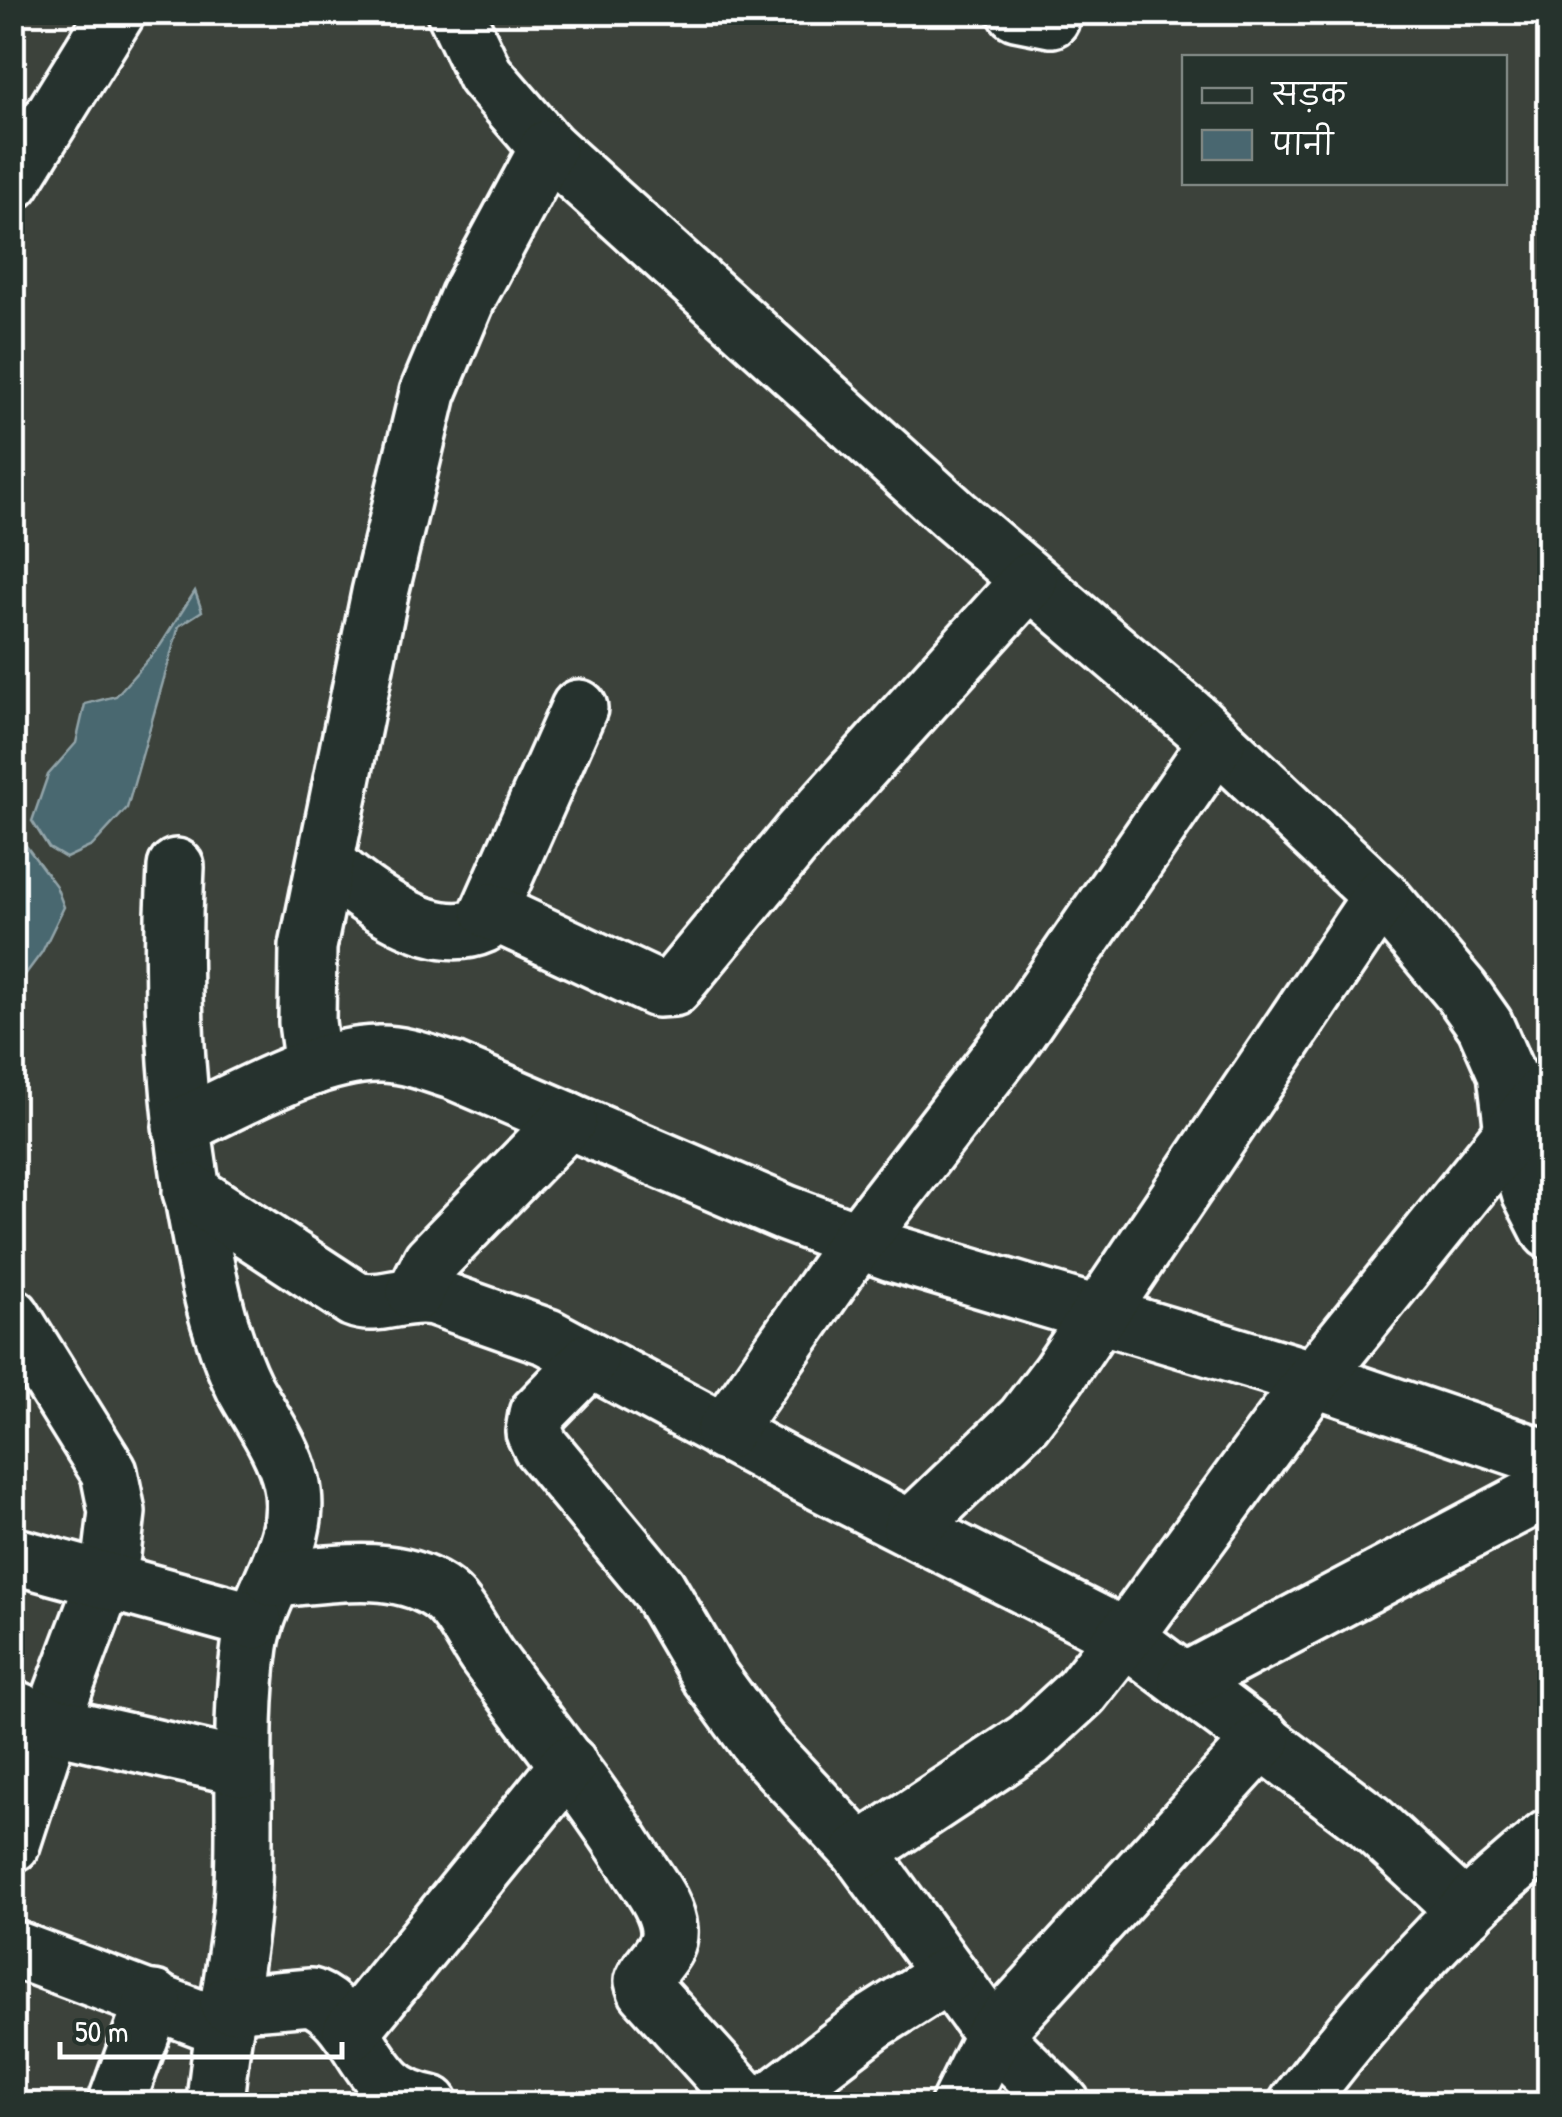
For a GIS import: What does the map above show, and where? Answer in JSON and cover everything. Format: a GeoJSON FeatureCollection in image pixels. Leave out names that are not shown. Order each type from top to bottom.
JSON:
{"type":"FeatureCollection","features":[{"type":"Feature","properties":{"kind":"street"},"geometry":{"type":"LineString","coordinates":[[12,182],[116,12]]}},
{"type":"Feature","properties":{"kind":"street"},"geometry":{"type":"LineString","coordinates":[[455,12],[484,75],[548,148],[1029,581],[1217,742],[1382,896],[1461,990],[1485,1025],[1506,1073],[1513,1133],[1530,1192],[1550,1231]]}},
{"type":"Feature","properties":{"kind":"street"},"geometry":{"type":"LineString","coordinates":[[313,1067],[307,1022],[308,947],[403,488],[428,393],[468,297],[548,148]]}},
{"type":"Feature","properties":{"kind":"street"},"geometry":{"type":"LineString","coordinates":[[490,910],[657,989],[673,988],[800,834],[1029,581]]}},
{"type":"Feature","properties":{"kind":"street"},"geometry":{"type":"LineString","coordinates":[[326,862],[360,893],[435,928],[466,933],[483,926],[579,708]]}},
{"type":"Feature","properties":{"kind":"street"},"geometry":{"type":"LineString","coordinates":[[724,1433],[858,1240],[1011,1042],[1217,742]]}},
{"type":"Feature","properties":{"kind":"street"},"geometry":{"type":"LineString","coordinates":[[176,867],[173,1001],[181,1126],[191,1192],[222,1328],[243,1384],[271,1431],[291,1481],[294,1514],[286,1549],[265,1600],[245,1710],[242,1903],[215,2104]]}},
{"type":"Feature","properties":{"kind":"street"},"geometry":{"type":"LineString","coordinates":[[910,1528],[1024,1420],[1382,896]]}},
{"type":"Feature","properties":{"kind":"street"},"geometry":{"type":"LineString","coordinates":[[181,1126],[313,1067],[380,1053],[417,1060],[858,1240],[1314,1379],[1550,1459]]}},
{"type":"Feature","properties":{"kind":"street"},"geometry":{"type":"LineString","coordinates":[[860,1852],[1028,1740],[1080,1692],[1314,1379],[1550,1086]]}},
{"type":"Feature","properties":{"kind":"street"},"geometry":{"type":"LineString","coordinates":[[416,1293],[431,1261],[568,1120]]}},
{"type":"Feature","properties":{"kind":"street"},"geometry":{"type":"LineString","coordinates":[[191,1192],[364,1304],[416,1293],[460,1304],[548,1337],[724,1433],[1124,1637],[1370,1820],[1466,1912]]}},
{"type":"Feature","properties":{"kind":"street"},"geometry":{"type":"LineString","coordinates":[[12,1316],[109,1472],[117,1512],[105,1580],[32,1716],[12,1844]]}},
{"type":"Feature","properties":{"kind":"street"},"geometry":{"type":"LineString","coordinates":[[590,1360],[538,1414],[534,1432],[542,1448],[658,1588],[710,1677],[759,1744],[860,1852],[993,2034],[1062,2104]]}},
{"type":"Feature","properties":{"kind":"street"},"geometry":{"type":"LineString","coordinates":[[1186,1680],[1550,1488]]}},
{"type":"Feature","properties":{"kind":"street"},"geometry":{"type":"LineString","coordinates":[[12,1555],[105,1580],[265,1600],[365,1572],[414,1580],[440,1592],[569,1764],[651,1888],[669,1924],[664,1953],[646,1972],[646,1990],[748,2104]]}},
{"type":"Feature","properties":{"kind":"street"},"geometry":{"type":"LineString","coordinates":[[32,1716],[244,1768]]}},
{"type":"Feature","properties":{"kind":"street"},"geometry":{"type":"LineString","coordinates":[[958,2104],[993,2034],[1264,1739]]}},
{"type":"Feature","properties":{"kind":"street"},"geometry":{"type":"LineString","coordinates":[[351,2032],[569,1764]]}},
{"type":"Feature","properties":{"kind":"street"},"geometry":{"type":"LineString","coordinates":[[1297,2104],[1353,2030],[1514,1864],[1550,1837]]}},
{"type":"Feature","properties":{"kind":"street"},"geometry":{"type":"LineString","coordinates":[[12,1948],[154,2000],[226,2016],[312,1997],[331,2008],[389,2085],[430,2104]]}},
{"type":"Feature","properties":{"kind":"street"},"geometry":{"type":"LineString","coordinates":[[766,2104],[872,2022],[949,1974]]}},
{"type":"Feature","properties":{"kind":"street"},"geometry":{"type":"LineString","coordinates":[[116,2104],[154,2000]]}},
{"type":"Feature","properties":{"kind":"water"},"geometry":{"type":"Polygon","coordinates":[[[195,591],[202,611],[179,626],[127,808],[92,846],[66,858],[49,848],[32,821],[48,775],[76,743],[85,704],[116,696],[160,646],[195,591]]]}},
{"type":"Feature","properties":{"kind":"water"},"geometry":{"type":"Polygon","coordinates":[[[12,827],[56,886],[64,907],[42,952],[13,991],[12,827]]]}}]}
